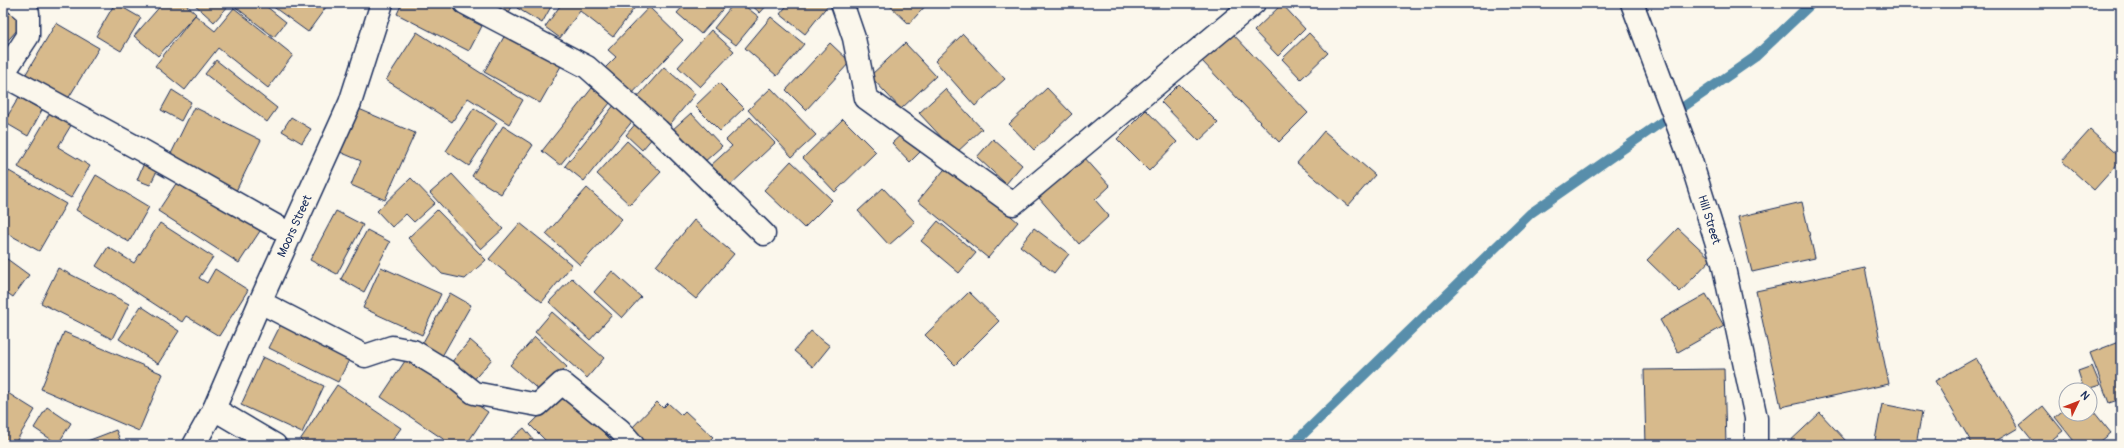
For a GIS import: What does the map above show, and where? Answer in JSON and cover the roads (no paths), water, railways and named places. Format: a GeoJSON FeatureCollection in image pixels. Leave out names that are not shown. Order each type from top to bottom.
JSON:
{"type":"FeatureCollection","features":[{"type":"Feature","properties":{"kind":"street"},"geometry":{"type":"LineString","coordinates":[[16,3],[28,13],[28,36],[3,74],[290,234]]}},
{"type":"Feature","properties":{"kind":"street","name":"Moors Street"},"geometry":{"type":"LineString","coordinates":[[194,445],[214,409],[290,234],[350,103],[382,3]]}},
{"type":"Feature","properties":{"kind":"street"},"geometry":{"type":"LineString","coordinates":[[464,3],[587,67],[658,130],[764,234]]}},
{"type":"Feature","properties":{"kind":"street"},"geometry":{"type":"LineString","coordinates":[[842,3],[854,38],[866,98],[1013,204],[1254,3]]}},
{"type":"Feature","properties":{"kind":"street","name":"Hill Street"},"geometry":{"type":"LineString","coordinates":[[1632,3],[1690,158],[1723,263],[1756,418],[1756,445]]}},
{"type":"Feature","properties":{"kind":"street"},"geometry":{"type":"LineString","coordinates":[[260,302],[365,356],[392,347],[413,351],[449,373],[474,393],[538,405],[562,384],[620,430],[634,445]]}},
{"type":"Feature","properties":{"kind":"street"},"geometry":{"type":"LineString","coordinates":[[214,409],[274,445]]}},
{"type":"Feature","properties":{"kind":"waterway"},"geometry":{"type":"LineString","coordinates":[[1292,445],[1531,213],[1755,57],[1812,3]]}}]}
